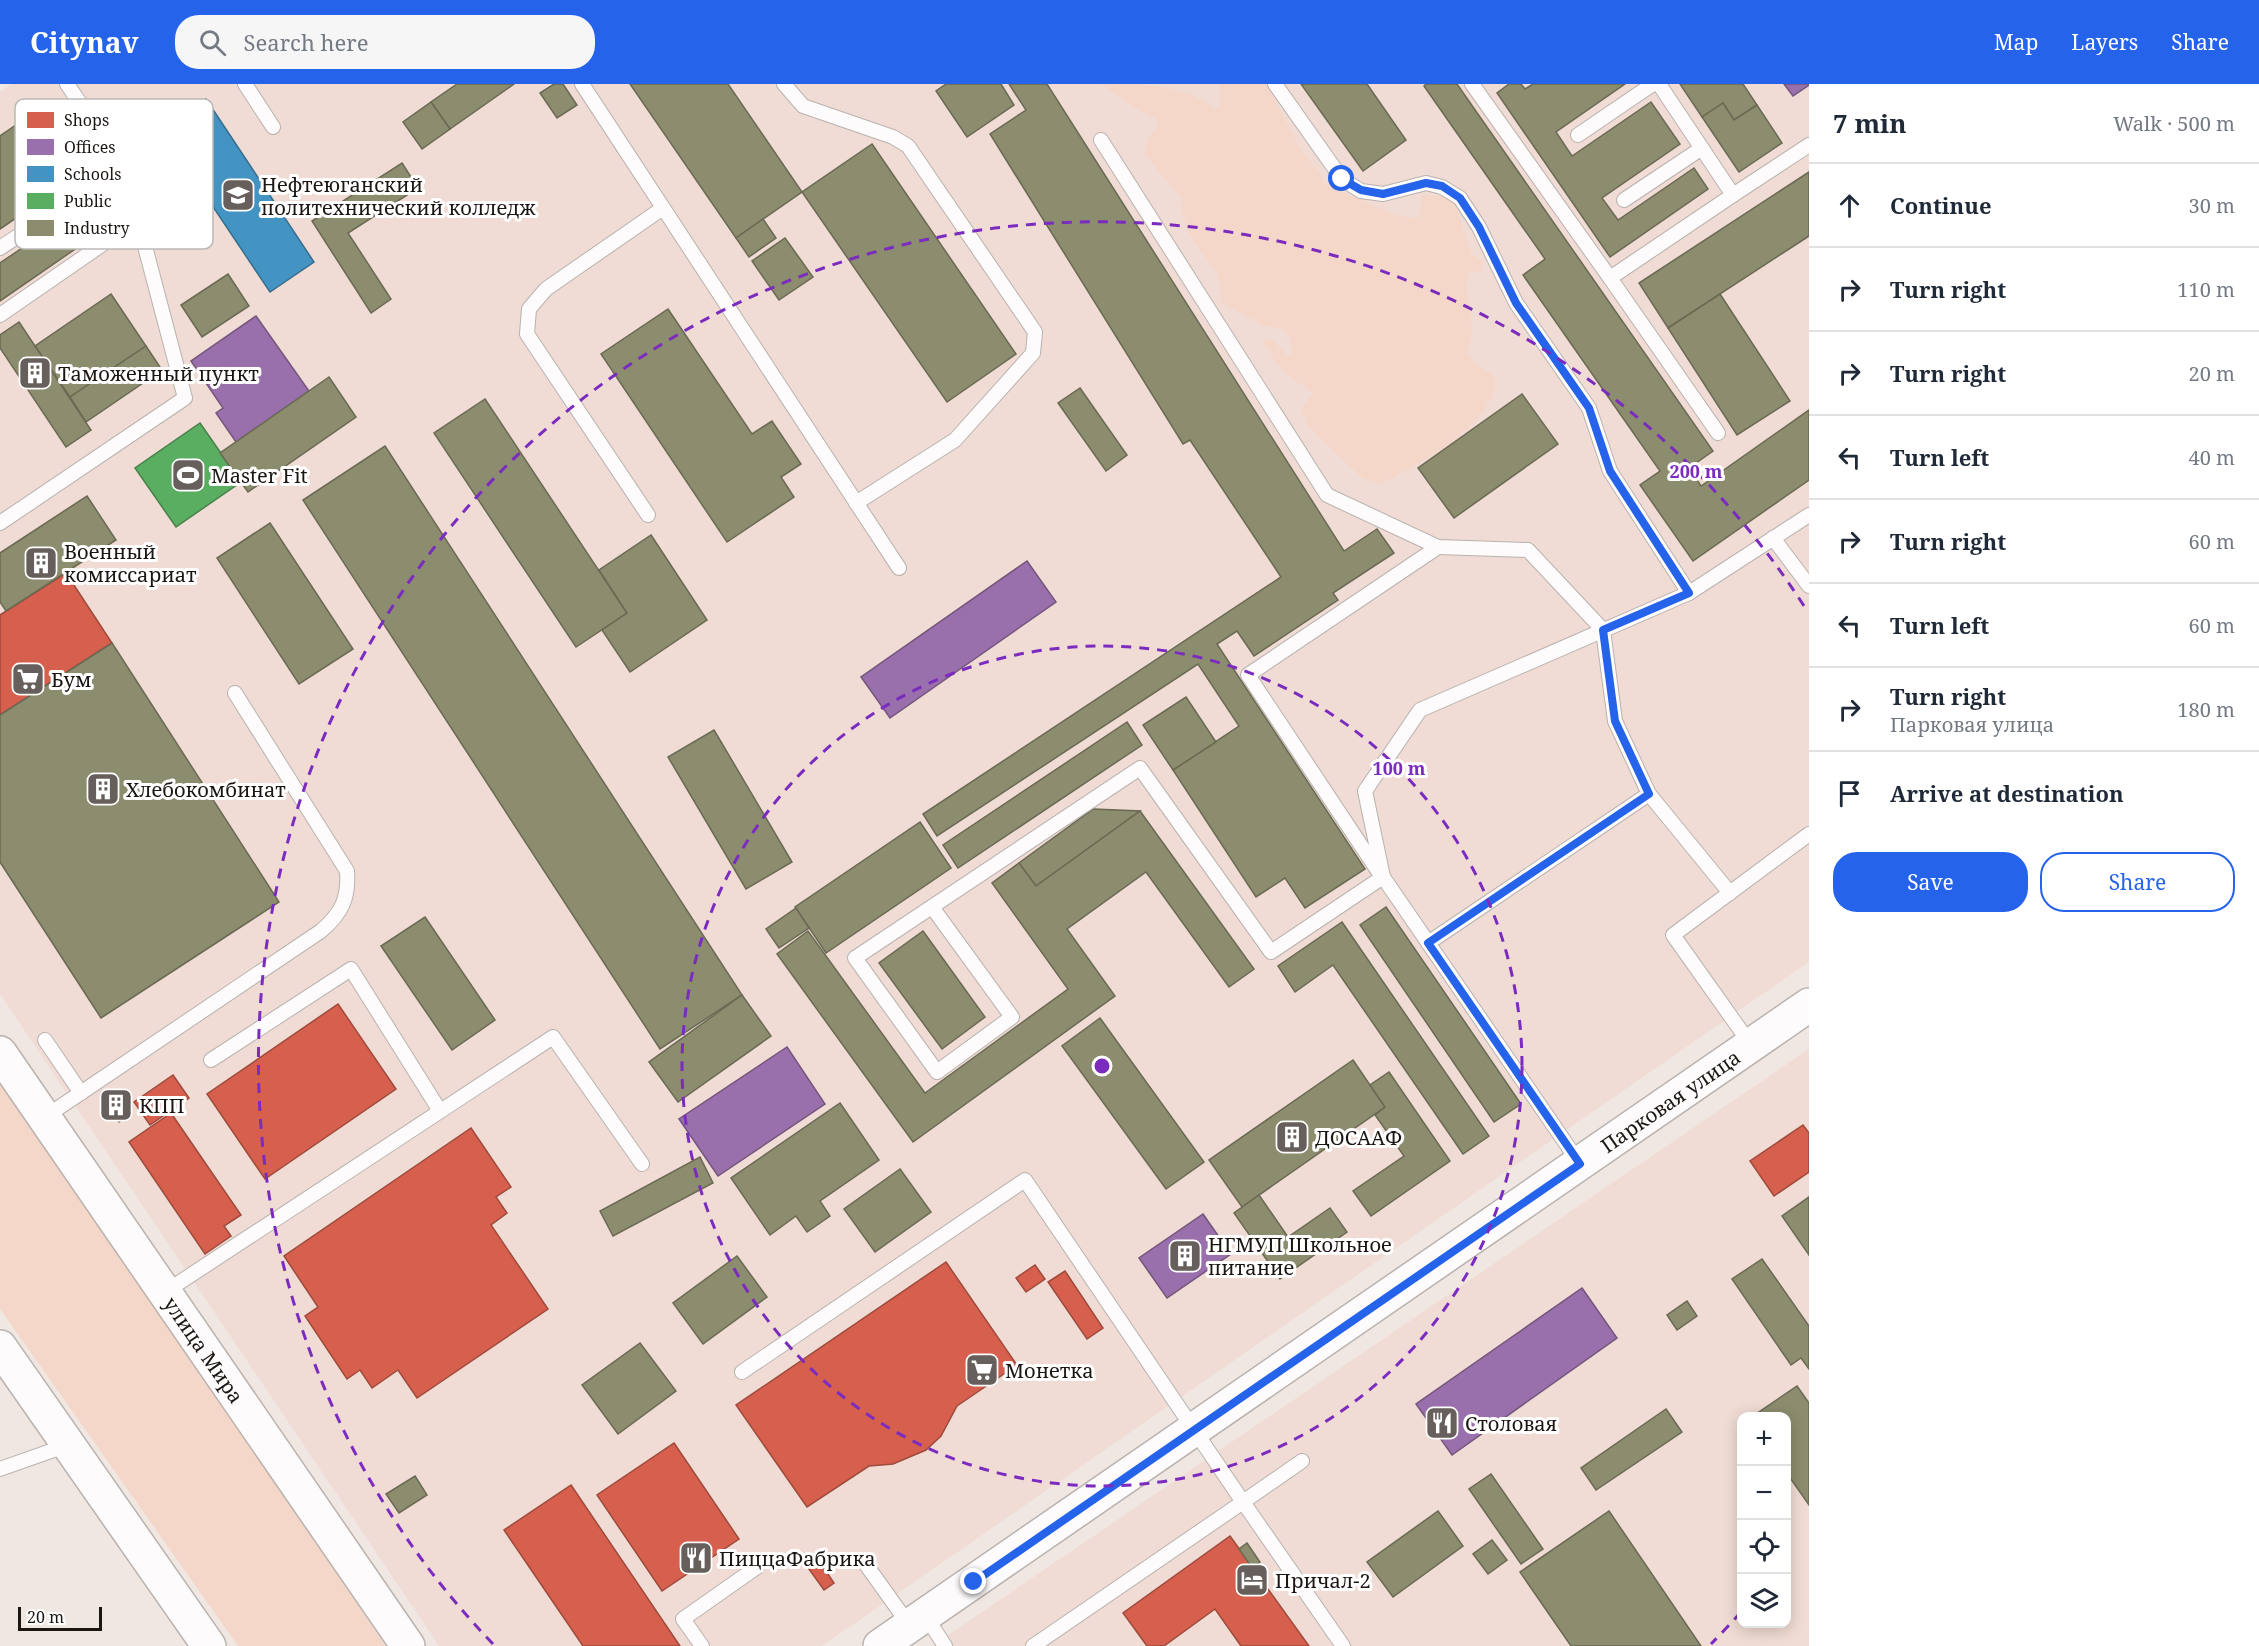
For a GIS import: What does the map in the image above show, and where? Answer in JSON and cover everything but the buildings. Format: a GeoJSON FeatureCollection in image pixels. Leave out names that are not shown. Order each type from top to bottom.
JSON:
{"type":"FeatureCollection","features":[{"type":"Feature","properties":{"kind":"main road","name":"Парковая улица"},"geometry":{"type":"LineString","coordinates":[[880,1646],[1809,1005]]}},
{"type":"Feature","properties":{"kind":"main road","name":"улица Мира"},"geometry":{"type":"LineString","coordinates":[[0,1053],[408,1646]]}},
{"type":"Feature","properties":{"kind":"main road"},"geometry":{"type":"LineString","coordinates":[[0,1347],[209,1646]]}},
{"type":"Feature","properties":{"kind":"lane"},"geometry":{"type":"LineString","coordinates":[[67,84],[77,99]]}},
{"type":"Feature","properties":{"kind":"lane"},"geometry":{"type":"LineString","coordinates":[[244,84],[273,127]]}},
{"type":"Feature","properties":{"kind":"lane"},"geometry":{"type":"LineString","coordinates":[[582,84],[899,568]]}},
{"type":"Feature","properties":{"kind":"lane"},"geometry":{"type":"LineString","coordinates":[[784,84],[803,106],[894,137],[908,146],[1035,332],[1034,353],[955,440],[856,503]]}},
{"type":"Feature","properties":{"kind":"lane"},"geometry":{"type":"LineString","coordinates":[[1275,84],[1342,179],[1361,190],[1383,194],[1426,183],[1442,186],[1460,198],[1479,227],[1516,303],[1589,408],[1610,471],[1689,593]]}},
{"type":"Feature","properties":{"kind":"lane"},"geometry":{"type":"LineString","coordinates":[[1472,84],[1718,433]]}},
{"type":"Feature","properties":{"kind":"lane"},"geometry":{"type":"LineString","coordinates":[[1578,135],[1653,84]]}},
{"type":"Feature","properties":{"kind":"lane"},"geometry":{"type":"LineString","coordinates":[[1659,84],[1733,195]]}},
{"type":"Feature","properties":{"kind":"lane"},"geometry":{"type":"LineString","coordinates":[[1101,140],[1328,495],[1438,547],[1528,550],[1603,630],[1615,721],[1649,794],[1730,893]]}},
{"type":"Feature","properties":{"kind":"lane"},"geometry":{"type":"LineString","coordinates":[[1610,278],[1809,145]]}},
{"type":"Feature","properties":{"kind":"lane"},"geometry":{"type":"LineString","coordinates":[[1624,200],[1702,148]]}},
{"type":"Feature","properties":{"kind":"lane"},"geometry":{"type":"LineString","coordinates":[[648,515],[527,334],[529,309],[546,289],[663,208]]}},
{"type":"Feature","properties":{"kind":"lane"},"geometry":{"type":"LineString","coordinates":[[0,248],[15,238]]}},
{"type":"Feature","properties":{"kind":"lane"},"geometry":{"type":"LineString","coordinates":[[0,315],[96,249]]}},
{"type":"Feature","properties":{"kind":"lane"},"geometry":{"type":"LineString","coordinates":[[0,524],[185,399],[147,249]]}},
{"type":"Feature","properties":{"kind":"lane"},"geometry":{"type":"LineString","coordinates":[[1383,877],[1365,791],[1420,710],[1689,593],[1809,515]]}},
{"type":"Feature","properties":{"kind":"lane"},"geometry":{"type":"LineString","coordinates":[[1773,538],[1809,586]]}},
{"type":"Feature","properties":{"kind":"lane"},"geometry":{"type":"LineString","coordinates":[[1438,547],[1248,675],[1580,1164]]}},
{"type":"Feature","properties":{"kind":"lane"},"geometry":{"type":"LineString","coordinates":[[45,1117],[321,931],[335,919],[344,904],[348,888],[346,871],[236,693]]}},
{"type":"Feature","properties":{"kind":"lane"},"geometry":{"type":"LineString","coordinates":[[932,907],[1012,1017],[937,1072],[855,958],[1140,768],[1271,952],[1383,877]]}},
{"type":"Feature","properties":{"kind":"lane"},"geometry":{"type":"LineString","coordinates":[[1428,943],[1649,794]]}},
{"type":"Feature","properties":{"kind":"lane"},"geometry":{"type":"LineString","coordinates":[[1751,1045],[1673,935],[1809,834]]}},
{"type":"Feature","properties":{"kind":"lane"},"geometry":{"type":"LineString","coordinates":[[212,1060],[351,969],[440,1111]]}},
{"type":"Feature","properties":{"kind":"lane"},"geometry":{"type":"LineString","coordinates":[[165,1292],[553,1037],[642,1164]]}},
{"type":"Feature","properties":{"kind":"lane"},"geometry":{"type":"LineString","coordinates":[[45,1040],[81,1093]]}},
{"type":"Feature","properties":{"kind":"lane"},"geometry":{"type":"LineString","coordinates":[[742,1372],[1025,1180],[1343,1646]]}},
{"type":"Feature","properties":{"kind":"lane"},"geometry":{"type":"LineString","coordinates":[[0,1469],[68,1445]]}},
{"type":"Feature","properties":{"kind":"lane"},"geometry":{"type":"LineString","coordinates":[[1033,1646],[1302,1461]]}},
{"type":"Feature","properties":{"kind":"lane"},"geometry":{"type":"LineString","coordinates":[[867,1566],[918,1621],[945,1646]]}},
{"type":"Feature","properties":{"kind":"lane"},"geometry":{"type":"LineString","coordinates":[[702,1646],[683,1619],[757,1568]]}},
{"type":"Feature","properties":{"kind":"shaded area"},"geometry":{"type":"Polygon","coordinates":[[[11,84],[1809,84],[1809,962],[822,1646],[439,1646],[0,994],[0,92],[11,84]]]}},
{"type":"Feature","properties":{"kind":"shaded area"},"geometry":{"type":"Polygon","coordinates":[[[1102,84],[1148,85],[1177,90],[1215,109],[1220,106],[1219,84],[1266,84],[1300,148],[1319,173],[1323,183],[1395,215],[1419,218],[1422,195],[1443,196],[1455,203],[1471,255],[1483,262],[1481,271],[1468,273],[1466,285],[1473,332],[1467,352],[1473,361],[1495,377],[1492,394],[1483,411],[1469,427],[1433,455],[1380,484],[1361,477],[1308,426],[1302,410],[1313,393],[1285,372],[1264,342],[1265,339],[1274,341],[1289,357],[1292,354],[1290,337],[1284,329],[1262,325],[1222,303],[1218,275],[1186,227],[1180,196],[1145,155],[1147,140],[1158,125],[1156,119],[1125,102],[1102,84]]]}},
{"type":"Feature","properties":{"kind":"shaded area"},"geometry":{"type":"Polygon","coordinates":[[[1809,1049],[1809,1646],[932,1646],[1809,1049]]]}},
{"type":"Feature","properties":{"kind":"shaded area"},"geometry":{"type":"Polygon","coordinates":[[[0,1082],[386,1646],[238,1646],[0,1309],[0,1082]]]}},
{"type":"Feature","properties":{"kind":"place","name":"Нефтеюганский политехнический колледж"},"geometry":{"type":"Point","coordinates":[238,195]}},
{"type":"Feature","properties":{"kind":"place","name":"Таможенный пункт"},"geometry":{"type":"Point","coordinates":[35,373]}},
{"type":"Feature","properties":{"kind":"place","name":"Master Fit"},"geometry":{"type":"Point","coordinates":[188,475]}},
{"type":"Feature","properties":{"kind":"place","name":"Военный комиссариат"},"geometry":{"type":"Point","coordinates":[41,563]}},
{"type":"Feature","properties":{"kind":"place","name":"Бум"},"geometry":{"type":"Point","coordinates":[28,679]}},
{"type":"Feature","properties":{"kind":"place","name":"Хлебокомбинат"},"geometry":{"type":"Point","coordinates":[103,789]}},
{"type":"Feature","properties":{"kind":"place","name":"КПП"},"geometry":{"type":"Point","coordinates":[116,1105]}},
{"type":"Feature","properties":{"kind":"place","name":"ДОСААФ"},"geometry":{"type":"Point","coordinates":[1292,1137]}},
{"type":"Feature","properties":{"kind":"place","name":"НГМУП Школьное питание"},"geometry":{"type":"Point","coordinates":[1185,1256]}},
{"type":"Feature","properties":{"kind":"place","name":"Монетка"},"geometry":{"type":"Point","coordinates":[982,1370]}},
{"type":"Feature","properties":{"kind":"place","name":"Столовая"},"geometry":{"type":"Point","coordinates":[1442,1423]}},
{"type":"Feature","properties":{"kind":"place","name":"ПиццаФабрика"},"geometry":{"type":"Point","coordinates":[696,1558]}},
{"type":"Feature","properties":{"kind":"place","name":"Причал-2"},"geometry":{"type":"Point","coordinates":[1252,1580]}},
{"type":"Feature","properties":{"kind":"route"},"geometry":{"type":"LineString","coordinates":[[974,1582],[1580,1164],[1428,943],[1649,794],[1615,721],[1603,630],[1689,593],[1610,471],[1589,408],[1516,303],[1479,227],[1460,198],[1442,186],[1426,183],[1383,194],[1361,190],[1342,179]]}}]}
